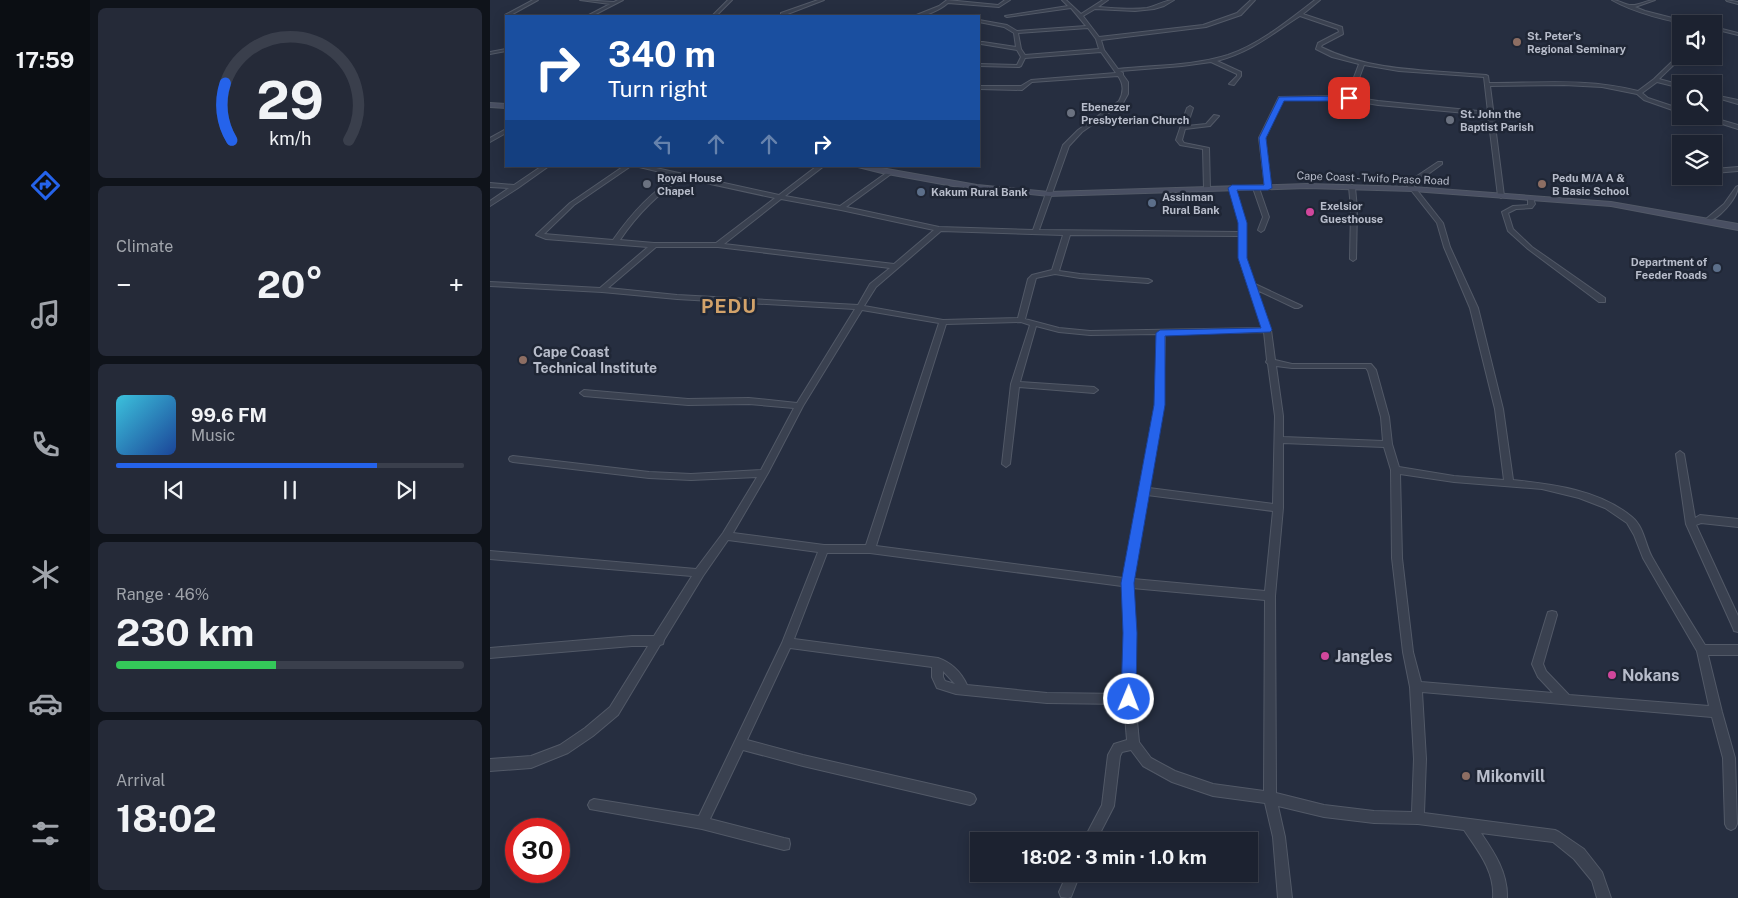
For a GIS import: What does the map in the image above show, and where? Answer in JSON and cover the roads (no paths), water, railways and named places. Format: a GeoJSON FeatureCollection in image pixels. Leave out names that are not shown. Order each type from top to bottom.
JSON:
{"type":"FeatureCollection","features":[{"type":"Feature","properties":{"kind":"main road"},"geometry":{"type":"LineString","coordinates":[[490,105],[505,106]]}},
{"type":"Feature","properties":{"kind":"main road","name":"Cape Coast - Twifo Praso Road"},"geometry":{"type":"LineString","coordinates":[[862,167],[982,190],[1050,194],[1307,186],[1352,187],[1627,206],[1738,226]]}},
{"type":"Feature","properties":{"kind":"street"},"geometry":{"type":"LineString","coordinates":[[506,15],[536,0]]}},
{"type":"Feature","properties":{"kind":"street"},"geometry":{"type":"LineString","coordinates":[[582,0],[613,3]]}},
{"type":"Feature","properties":{"kind":"street"},"geometry":{"type":"LineString","coordinates":[[590,15],[621,0]]}},
{"type":"Feature","properties":{"kind":"street"},"geometry":{"type":"LineString","coordinates":[[715,15],[730,0]]}},
{"type":"Feature","properties":{"kind":"street"},"geometry":{"type":"LineString","coordinates":[[783,15],[822,0]]}},
{"type":"Feature","properties":{"kind":"street"},"geometry":{"type":"LineString","coordinates":[[918,15],[948,1],[999,6],[1008,0]]}},
{"type":"Feature","properties":{"kind":"street"},"geometry":{"type":"LineString","coordinates":[[1035,233],[1050,194],[1054,173],[1066,145],[1080,131],[1121,102],[1125,94],[1125,82],[1102,50],[1098,39],[1081,16],[1064,0]]}},
{"type":"Feature","properties":{"kind":"street"},"geometry":{"type":"LineString","coordinates":[[1081,16],[1106,0]]}},
{"type":"Feature","properties":{"kind":"street"},"geometry":{"type":"LineString","coordinates":[[1095,8],[1147,10],[1159,8],[1172,0]]}},
{"type":"Feature","properties":{"kind":"street"},"geometry":{"type":"LineString","coordinates":[[1098,39],[1204,26],[1239,14],[1253,0]]}},
{"type":"Feature","properties":{"kind":"street"},"geometry":{"type":"LineString","coordinates":[[980,88],[1022,88],[1029,82],[1041,80],[1211,60],[1245,50],[1318,0]]}},
{"type":"Feature","properties":{"kind":"street"},"geometry":{"type":"LineString","coordinates":[[1614,0],[1630,7],[1672,18]]}},
{"type":"Feature","properties":{"kind":"street"},"geometry":{"type":"LineString","coordinates":[[1630,7],[1653,0]]}},
{"type":"Feature","properties":{"kind":"street"},"geometry":{"type":"LineString","coordinates":[[1728,0],[1738,3]]}},
{"type":"Feature","properties":{"kind":"street"},"geometry":{"type":"LineString","coordinates":[[1007,16],[1072,7]]}},
{"type":"Feature","properties":{"kind":"street"},"geometry":{"type":"LineString","coordinates":[[1300,14],[1340,28],[1341,33],[1320,44],[1318,48],[1339,58],[1362,64],[1486,76],[1489,85],[1501,196]]}},
{"type":"Feature","properties":{"kind":"street"},"geometry":{"type":"LineString","coordinates":[[980,22],[1005,26],[1016,32],[1089,27]]}},
{"type":"Feature","properties":{"kind":"street"},"geometry":{"type":"LineString","coordinates":[[1722,30],[1738,34]]}},
{"type":"Feature","properties":{"kind":"street"},"geometry":{"type":"LineString","coordinates":[[980,65],[1017,68],[1022,64],[1024,56],[1019,49],[1016,32]]}},
{"type":"Feature","properties":{"kind":"street"},"geometry":{"type":"LineString","coordinates":[[983,43],[1019,49]]}},
{"type":"Feature","properties":{"kind":"street"},"geometry":{"type":"LineString","coordinates":[[490,53],[505,50]]}},
{"type":"Feature","properties":{"kind":"street"},"geometry":{"type":"LineString","coordinates":[[1024,56],[1102,50]]}},
{"type":"Feature","properties":{"kind":"street"},"geometry":{"type":"LineString","coordinates":[[1211,60],[1239,73],[1240,76],[1232,84]]}},
{"type":"Feature","properties":{"kind":"street"},"geometry":{"type":"LineString","coordinates":[[1349,98],[1362,64]]}},
{"type":"Feature","properties":{"kind":"street"},"geometry":{"type":"LineString","coordinates":[[1639,93],[1672,65]]}},
{"type":"Feature","properties":{"kind":"street"},"geometry":{"type":"LineString","coordinates":[[1656,80],[1672,84]]}},
{"type":"Feature","properties":{"kind":"street"},"geometry":{"type":"LineString","coordinates":[[1489,85],[1595,84],[1622,87],[1672,108]]}},
{"type":"Feature","properties":{"kind":"street"},"geometry":{"type":"LineString","coordinates":[[1268,188],[1262,138],[1281,98],[1349,98],[1378,104],[1491,114]]}},
{"type":"Feature","properties":{"kind":"street"},"geometry":{"type":"LineString","coordinates":[[1722,98],[1738,102]]}},
{"type":"Feature","properties":{"kind":"street"},"geometry":{"type":"LineString","coordinates":[[1190,108],[1179,140],[1180,143],[1204,147],[1208,152],[1206,168],[1207,189]]}},
{"type":"Feature","properties":{"kind":"street"},"geometry":{"type":"LineString","coordinates":[[1183,128],[1208,125],[1216,116]]}},
{"type":"Feature","properties":{"kind":"street"},"geometry":{"type":"LineString","coordinates":[[1722,122],[1738,127]]}},
{"type":"Feature","properties":{"kind":"street"},"geometry":{"type":"LineString","coordinates":[[490,140],[505,132]]}},
{"type":"Feature","properties":{"kind":"street"},"geometry":{"type":"LineString","coordinates":[[1440,163],[1410,185],[1440,223],[1447,247],[1474,308],[1499,409],[1509,482]]}},
{"type":"Feature","properties":{"kind":"street"},"geometry":{"type":"LineString","coordinates":[[490,204],[545,167]]}},
{"type":"Feature","properties":{"kind":"street"},"geometry":{"type":"LineString","coordinates":[[627,167],[572,204],[539,235],[654,245],[718,245],[895,266]]}},
{"type":"Feature","properties":{"kind":"street"},"geometry":{"type":"LineString","coordinates":[[642,167],[939,229],[1067,234],[1242,234]]}},
{"type":"Feature","properties":{"kind":"street"},"geometry":{"type":"LineString","coordinates":[[718,245],[820,167]]}},
{"type":"Feature","properties":{"kind":"street"},"geometry":{"type":"LineString","coordinates":[[1722,170],[1738,169]]}},
{"type":"Feature","properties":{"kind":"street"},"geometry":{"type":"LineString","coordinates":[[841,208],[889,173]]}},
{"type":"Feature","properties":{"kind":"street"},"geometry":{"type":"LineString","coordinates":[[616,241],[645,204],[661,189],[682,176]]}},
{"type":"Feature","properties":{"kind":"street"},"geometry":{"type":"LineString","coordinates":[[490,184],[516,187]]}},
{"type":"Feature","properties":{"kind":"street"},"geometry":{"type":"LineString","coordinates":[[1352,187],[1354,209],[1353,259]]}},
{"type":"Feature","properties":{"kind":"street"},"geometry":{"type":"LineString","coordinates":[[1232,188],[1243,223],[1242,258],[1267,330],[1279,416],[1278,508],[1270,596],[1270,798],[1279,837],[1285,898]]}},
{"type":"Feature","properties":{"kind":"street"},"geometry":{"type":"LineString","coordinates":[[1256,188],[1266,217],[1261,230]]}},
{"type":"Feature","properties":{"kind":"street"},"geometry":{"type":"LineString","coordinates":[[1708,220],[1726,205],[1738,188]]}},
{"type":"Feature","properties":{"kind":"street"},"geometry":{"type":"LineString","coordinates":[[1530,198],[1532,204],[1530,207],[1515,207],[1505,212],[1510,230],[1530,248],[1602,300]]}},
{"type":"Feature","properties":{"kind":"street"},"geometry":{"type":"LineString","coordinates":[[490,765],[530,762],[564,749],[589,732],[614,711],[659,641],[699,573],[726,536],[764,473],[799,406],[868,292],[895,266],[939,229]]}},
{"type":"Feature","properties":{"kind":"street"},"geometry":{"type":"LineString","coordinates":[[1055,272],[1067,234]]}},
{"type":"Feature","properties":{"kind":"street"},"geometry":{"type":"LineString","coordinates":[[602,290],[654,245]]}},
{"type":"Feature","properties":{"kind":"street"},"geometry":{"type":"LineString","coordinates":[[1021,320],[1034,276],[1055,272],[1080,276],[1148,280]]}},
{"type":"Feature","properties":{"kind":"street"},"geometry":{"type":"LineString","coordinates":[[490,284],[602,290],[677,298],[860,307],[943,322],[1021,320],[1033,325],[1090,333],[1267,330]]}},
{"type":"Feature","properties":{"kind":"street"},"geometry":{"type":"LineString","coordinates":[[1253,286],[1298,306]]}},
{"type":"Feature","properties":{"kind":"street"},"geometry":{"type":"LineString","coordinates":[[870,548],[943,322]]}},
{"type":"Feature","properties":{"kind":"street"},"geometry":{"type":"LineString","coordinates":[[1006,464],[1014,384],[1033,325]]}},
{"type":"Feature","properties":{"kind":"street"},"geometry":{"type":"LineString","coordinates":[[1160,333],[1159,405],[1127,583],[1130,633],[1129,699],[1133,744],[1147,762],[1172,776],[1213,790],[1270,798],[1324,811],[1381,818],[1418,818],[1555,836],[1579,854],[1597,877],[1604,898]]}},
{"type":"Feature","properties":{"kind":"street"},"geometry":{"type":"LineString","coordinates":[[1270,362],[1292,366],[1368,366],[1372,370],[1385,417],[1388,444],[1395,470],[1397,558],[1408,652],[1416,687],[1420,759],[1418,818]]}},
{"type":"Feature","properties":{"kind":"street"},"geometry":{"type":"LineString","coordinates":[[1014,384],[1094,390]]}},
{"type":"Feature","properties":{"kind":"street"},"geometry":{"type":"LineString","coordinates":[[584,394],[688,402],[749,401],[799,406]]}},
{"type":"Feature","properties":{"kind":"street"},"geometry":{"type":"LineString","coordinates":[[1278,440],[1388,444]]}},
{"type":"Feature","properties":{"kind":"street"},"geometry":{"type":"LineString","coordinates":[[1680,454],[1691,524],[1738,628]]}},
{"type":"Feature","properties":{"kind":"street"},"geometry":{"type":"LineString","coordinates":[[513,459],[691,477],[764,473]]}},
{"type":"Feature","properties":{"kind":"street"},"geometry":{"type":"LineString","coordinates":[[1395,470],[1454,478],[1542,486],[1581,495],[1608,506],[1630,520],[1639,534],[1646,555],[1702,650],[1729,758],[1731,824]]}},
{"type":"Feature","properties":{"kind":"street"},"geometry":{"type":"LineString","coordinates":[[1143,491],[1278,508]]}},
{"type":"Feature","properties":{"kind":"street"},"geometry":{"type":"LineString","coordinates":[[1691,524],[1700,519],[1738,523]]}},
{"type":"Feature","properties":{"kind":"street"},"geometry":{"type":"LineString","coordinates":[[726,536],[824,549],[870,548],[1127,583],[1270,596]]}},
{"type":"Feature","properties":{"kind":"street"},"geometry":{"type":"LineString","coordinates":[[702,823],[787,643],[824,549]]}},
{"type":"Feature","properties":{"kind":"street"},"geometry":{"type":"LineString","coordinates":[[490,555],[699,573]]}},
{"type":"Feature","properties":{"kind":"street"},"geometry":{"type":"LineString","coordinates":[[1552,615],[1537,664],[1542,674],[1565,698]]}},
{"type":"Feature","properties":{"kind":"street"},"geometry":{"type":"LineString","coordinates":[[490,653],[632,641],[659,641]]}},
{"type":"Feature","properties":{"kind":"street"},"geometry":{"type":"LineString","coordinates":[[787,643],[938,663],[948,667],[957,675],[964,690]]}},
{"type":"Feature","properties":{"kind":"street"},"geometry":{"type":"LineString","coordinates":[[1702,650],[1738,650]]}},
{"type":"Feature","properties":{"kind":"street"},"geometry":{"type":"LineString","coordinates":[[938,663],[936,677],[938,683],[946,687],[1047,698],[1129,699]]}},
{"type":"Feature","properties":{"kind":"street"},"geometry":{"type":"LineString","coordinates":[[1416,687],[1565,698],[1655,709],[1716,712]]}},
{"type":"Feature","properties":{"kind":"street"},"geometry":{"type":"LineString","coordinates":[[741,742],[747,746],[828,767],[872,775],[970,799]]}},
{"type":"Feature","properties":{"kind":"street"},"geometry":{"type":"LineString","coordinates":[[1094,832],[1108,806],[1114,755],[1118,748],[1133,744]]}},
{"type":"Feature","properties":{"kind":"street"},"geometry":{"type":"LineString","coordinates":[[594,805],[702,823],[784,844]]}},
{"type":"Feature","properties":{"kind":"street"},"geometry":{"type":"LineString","coordinates":[[1468,825],[1494,867],[1502,889],[1500,898]]}},
{"type":"Feature","properties":{"kind":"street"},"geometry":{"type":"LineString","coordinates":[[1066,892],[1070,882]]}},
{"type":"Feature","properties":{"kind":"place","name":"St. Peter’s Regional Seminary"},"geometry":{"type":"Point","coordinates":[1517,42]}},
{"type":"Feature","properties":{"kind":"place","name":"Ebenezer Presbyterian Church"},"geometry":{"type":"Point","coordinates":[1071,113]}},
{"type":"Feature","properties":{"kind":"place","name":"St. John the Baptist Parish"},"geometry":{"type":"Point","coordinates":[1450,120]}},
{"type":"Feature","properties":{"kind":"place","name":"Royal House Chapel"},"geometry":{"type":"Point","coordinates":[647,184]}},
{"type":"Feature","properties":{"kind":"place","name":"Pedu M/A A & B Basic School"},"geometry":{"type":"Point","coordinates":[1542,184]}},
{"type":"Feature","properties":{"kind":"place","name":"Kakum Rural Bank"},"geometry":{"type":"Point","coordinates":[921,192]}},
{"type":"Feature","properties":{"kind":"place","name":"Assinman Rural Bank"},"geometry":{"type":"Point","coordinates":[1152,203]}},
{"type":"Feature","properties":{"kind":"place","name":"Exelsior Guesthouse"},"geometry":{"type":"Point","coordinates":[1310,212]}},
{"type":"Feature","properties":{"kind":"place","name":"Department of Feeder Roads"},"geometry":{"type":"Point","coordinates":[1717,268]}},
{"type":"Feature","properties":{"kind":"place","name":"Cape Coast Technical Institute"},"geometry":{"type":"Point","coordinates":[523,360]}},
{"type":"Feature","properties":{"kind":"place","name":"Jangles"},"geometry":{"type":"Point","coordinates":[1325,656]}},
{"type":"Feature","properties":{"kind":"place","name":"Nokans"},"geometry":{"type":"Point","coordinates":[1612,675]}},
{"type":"Feature","properties":{"kind":"place","name":"Mikonvill"},"geometry":{"type":"Point","coordinates":[1466,776]}},
{"type":"Feature","properties":{"kind":"district","name":"PEDU"},"geometry":{"type":"Point","coordinates":[729,306]}}]}
